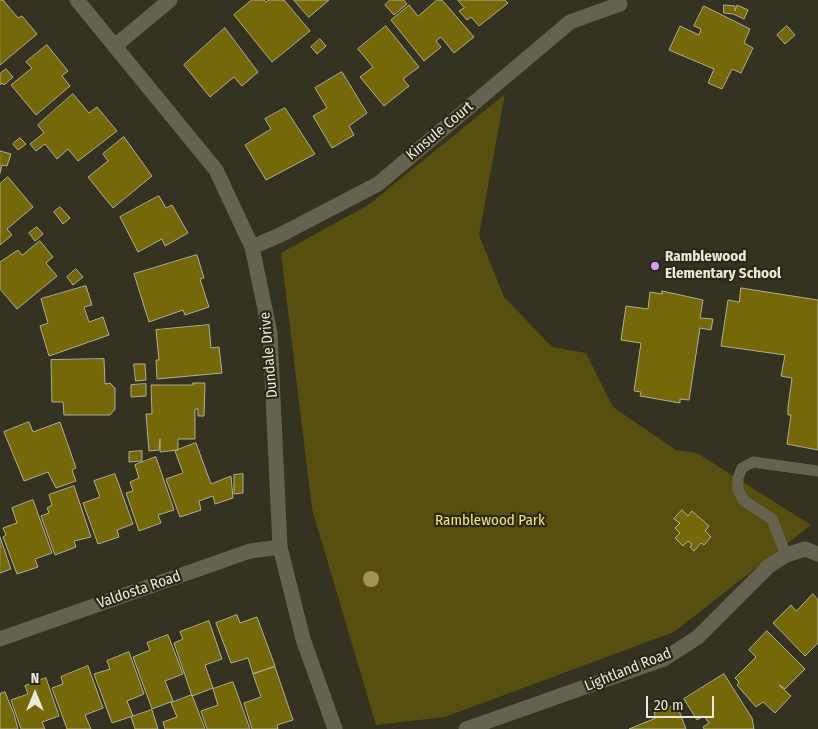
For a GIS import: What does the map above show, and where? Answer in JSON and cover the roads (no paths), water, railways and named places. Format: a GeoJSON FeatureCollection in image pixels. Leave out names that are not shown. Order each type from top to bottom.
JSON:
{"type":"FeatureCollection","features":[{"type":"Feature","properties":{"kind":"street","name":"Dundale Drive"},"geometry":{"type":"LineString","coordinates":[[77,0],[116,45],[216,170],[252,247],[270,333],[280,548],[303,639],[335,729]]}},
{"type":"Feature","properties":{"kind":"street"},"geometry":{"type":"LineString","coordinates":[[116,45],[170,0]]}},
{"type":"Feature","properties":{"kind":"street","name":"Kinsule Court"},"geometry":{"type":"LineString","coordinates":[[252,247],[280,235],[378,184],[570,22],[620,4]]}},
{"type":"Feature","properties":{"kind":"street","name":"Valdosta Road"},"geometry":{"type":"LineString","coordinates":[[0,639],[250,551],[280,548]]}},
{"type":"Feature","properties":{"kind":"street","name":"Lightland Road"},"geometry":{"type":"LineString","coordinates":[[466,729],[664,658],[698,637],[769,566],[786,555],[805,549],[818,554]]}},
{"type":"Feature","properties":{"kind":"lane"},"geometry":{"type":"LineString","coordinates":[[786,555],[772,519],[744,501],[738,490],[738,478],[742,468],[753,462],[818,471]]}},
{"type":"Feature","properties":{"kind":"place","name":"Ramblewood Elementary School"},"geometry":{"type":"Point","coordinates":[655,266]}},
{"type":"Feature","properties":{"kind":"park label","name":"Ramblewood Park"},"geometry":{"type":"Point","coordinates":[490,521]}}]}
